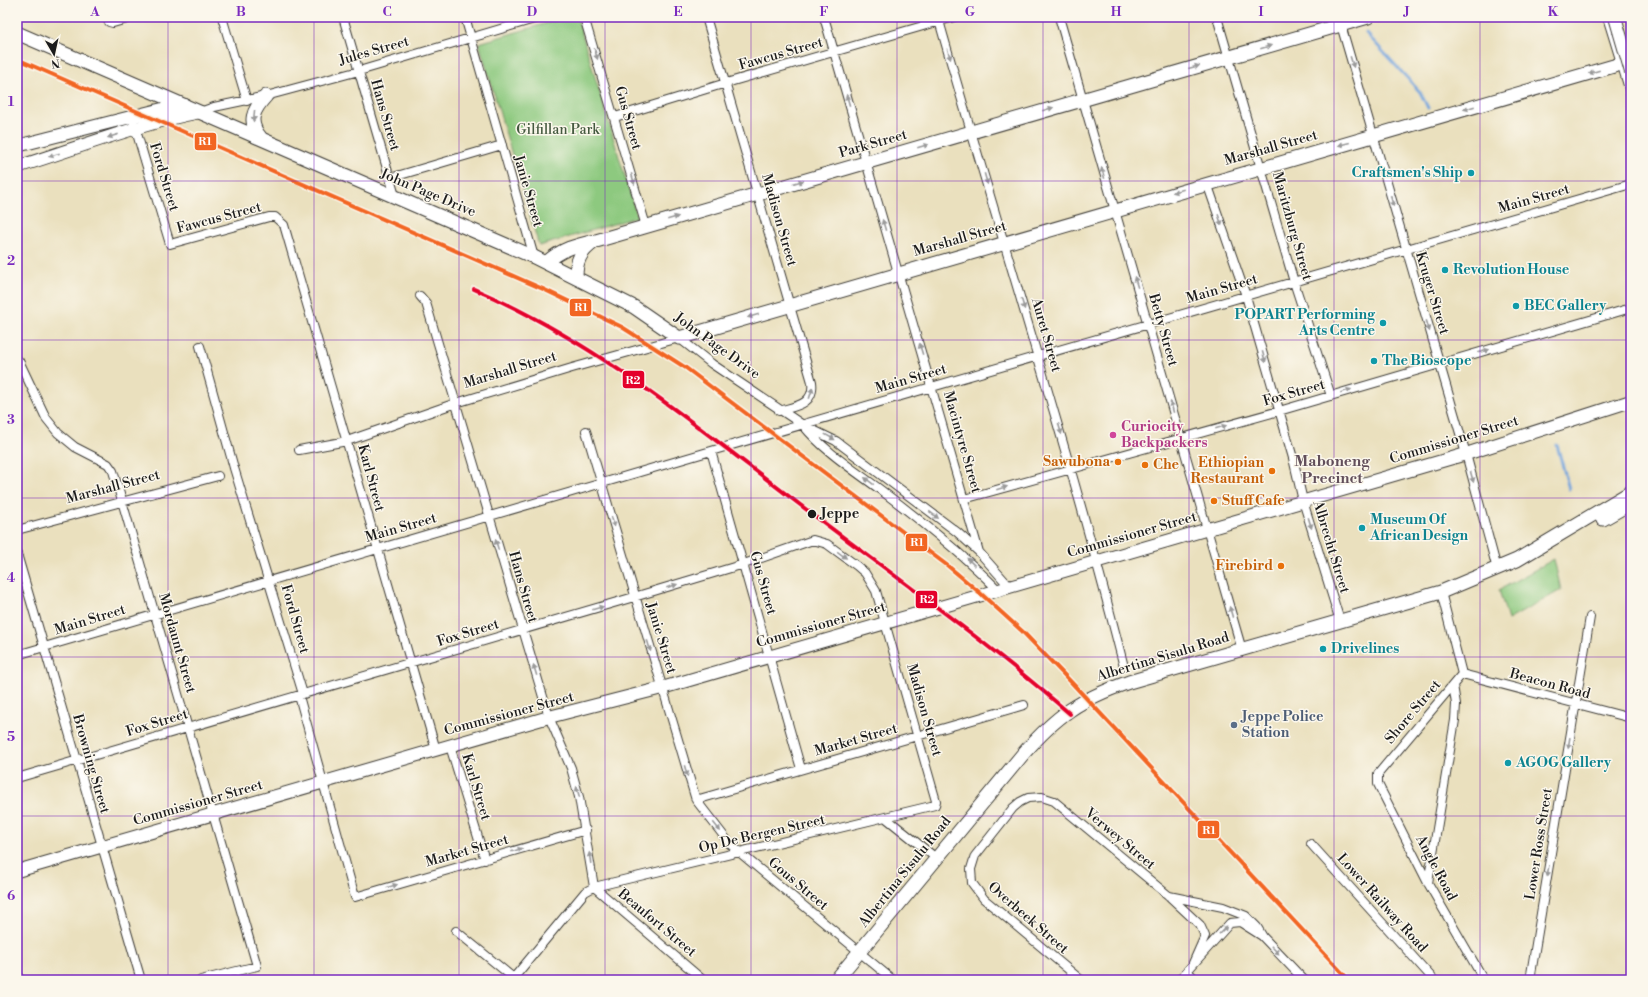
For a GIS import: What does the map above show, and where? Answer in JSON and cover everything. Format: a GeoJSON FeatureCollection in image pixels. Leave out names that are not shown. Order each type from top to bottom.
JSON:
{"type":"FeatureCollection","features":[{"type":"Feature","properties":{"kind":"main road","name":"Park Street"},"geometry":{"type":"LineString","coordinates":[[546,263],[556,254],[567,248],[596,241],[1368,17]]}},
{"type":"Feature","properties":{"kind":"main road"},"geometry":{"type":"LineString","coordinates":[[1615,17],[1628,65]]}},
{"type":"Feature","properties":{"kind":"main road","name":"John Page Drive"},"geometry":{"type":"LineString","coordinates":[[17,33],[534,257],[634,307],[679,338]]}},
{"type":"Feature","properties":{"kind":"main road","name":"Marshall Street"},"geometry":{"type":"LineString","coordinates":[[679,338],[1261,167],[1628,65]]}},
{"type":"Feature","properties":{"kind":"main road"},"geometry":{"type":"LineString","coordinates":[[261,138],[256,132],[253,116],[255,108],[266,96]]}},
{"type":"Feature","properties":{"kind":"main road","name":"Jules Street"},"geometry":{"type":"LineString","coordinates":[[18,146],[166,108],[185,105]]}},
{"type":"Feature","properties":{"kind":"main road","name":"Jules Street"},"geometry":{"type":"LineString","coordinates":[[20,166],[136,128],[200,112]]}},
{"type":"Feature","properties":{"kind":"main road"},"geometry":{"type":"LineString","coordinates":[[18,146],[20,166]]}},
{"type":"Feature","properties":{"kind":"main road","name":"Park Street"},"geometry":{"type":"LineString","coordinates":[[576,277],[579,257],[584,249],[596,241]]}},
{"type":"Feature","properties":{"kind":"main road","name":"Commissioner Street"},"geometry":{"type":"LineString","coordinates":[[17,872],[549,717],[662,688],[770,655],[1466,454],[1631,401]]}},
{"type":"Feature","properties":{"kind":"main road"},"geometry":{"type":"LineString","coordinates":[[1596,412],[1631,409]]}},
{"type":"Feature","properties":{"kind":"main road","name":"Albertina Sisulu Road"},"geometry":{"type":"LineString","coordinates":[[836,980],[1023,754],[1056,720],[1076,705],[1094,695],[1164,673],[1441,592],[1517,560],[1631,492]]}},
{"type":"Feature","properties":{"kind":"main road","name":"Albertina Sisulu Road"},"geometry":{"type":"LineString","coordinates":[[1517,560],[1536,555],[1551,548],[1631,503]]}},
{"type":"Feature","properties":{"kind":"street"},"geometry":{"type":"LineString","coordinates":[[105,17],[108,22],[113,23],[134,17]]}},
{"type":"Feature","properties":{"kind":"street"},"geometry":{"type":"LineString","coordinates":[[222,17],[247,101]]}},
{"type":"Feature","properties":{"kind":"street","name":"Hans Street"},"geometry":{"type":"LineString","coordinates":[[343,17],[395,196]]}},
{"type":"Feature","properties":{"kind":"street","name":"Janie Street"},"geometry":{"type":"LineString","coordinates":[[465,17],[534,257]]}},
{"type":"Feature","properties":{"kind":"street","name":"Jules Street"},"geometry":{"type":"LineString","coordinates":[[200,112],[214,107],[247,101],[359,71],[541,17]]}},
{"type":"Feature","properties":{"kind":"street","name":"Gus Street"},"geometry":{"type":"LineString","coordinates":[[584,17],[646,226]]}},
{"type":"Feature","properties":{"kind":"street","name":"Madison Street"},"geometry":{"type":"LineString","coordinates":[[706,17],[813,388],[810,398],[804,404],[779,411]]}},
{"type":"Feature","properties":{"kind":"street","name":"Macintyre Street"},"geometry":{"type":"LineString","coordinates":[[824,17],[979,552]]}},
{"type":"Feature","properties":{"kind":"street","name":"Fawcus Street"},"geometry":{"type":"LineString","coordinates":[[615,118],[939,19],[954,17]]}},
{"type":"Feature","properties":{"kind":"street","name":"Betty Street"},"geometry":{"type":"LineString","coordinates":[[1059,17],[1081,100],[1149,324],[1242,650]]}},
{"type":"Feature","properties":{"kind":"street","name":"Maritzburg Street"},"geometry":{"type":"LineString","coordinates":[[1217,17],[1294,282],[1331,396]]}},
{"type":"Feature","properties":{"kind":"street"},"geometry":{"type":"LineString","coordinates":[[1607,17],[1628,65],[1631,95]]}},
{"type":"Feature","properties":{"kind":"street","name":"Auret Street"},"geometry":{"type":"LineString","coordinates":[[939,19],[1039,356],[1097,560],[1123,662]]}},
{"type":"Feature","properties":{"kind":"street","name":"Kruger Street"},"geometry":{"type":"LineString","coordinates":[[1349,22],[1374,136],[1405,250],[1466,454],[1497,569]]}},
{"type":"Feature","properties":{"kind":"street","name":"Jules Street"},"geometry":{"type":"LineString","coordinates":[[185,105],[214,107]]}},
{"type":"Feature","properties":{"kind":"street","name":"Ford Street"},"geometry":{"type":"LineString","coordinates":[[132,117],[170,244]]}},
{"type":"Feature","properties":{"kind":"street"},"geometry":{"type":"LineString","coordinates":[[390,178],[502,145]]}},
{"type":"Feature","properties":{"kind":"street","name":"Albrecht Street"},"geometry":{"type":"LineString","coordinates":[[1207,183],[1246,296],[1303,501],[1340,621]]}},
{"type":"Feature","properties":{"kind":"street","name":"Main Street"},"geometry":{"type":"LineString","coordinates":[[17,655],[714,450],[1631,184]]}},
{"type":"Feature","properties":{"kind":"street","name":"Fawcus Street"},"geometry":{"type":"LineString","coordinates":[[170,244],[257,219],[275,217]]}},
{"type":"Feature","properties":{"kind":"street","name":"Karl Street"},"geometry":{"type":"LineString","coordinates":[[275,217],[284,225],[436,750]]}},
{"type":"Feature","properties":{"kind":"street","name":"Hans Street"},"geometry":{"type":"LineString","coordinates":[[420,296],[426,303],[549,717],[571,768],[586,830],[594,886]]}},
{"type":"Feature","properties":{"kind":"street","name":"Fox Street"},"geometry":{"type":"LineString","coordinates":[[964,499],[1279,411],[1631,308]]}},
{"type":"Feature","properties":{"kind":"street","name":"Marshall Street"},"geometry":{"type":"LineString","coordinates":[[299,450],[347,441],[456,403],[588,363],[679,338]]}},
{"type":"Feature","properties":{"kind":"street","name":"John Page Drive"},"geometry":{"type":"LineString","coordinates":[[679,338],[712,364],[779,411],[803,425],[836,441],[957,532],[979,552],[1000,589]]}},
{"type":"Feature","properties":{"kind":"street","name":"Ford Street"},"geometry":{"type":"LineString","coordinates":[[200,346],[234,468],[270,580],[304,694],[299,696],[355,897]]}},
{"type":"Feature","properties":{"kind":"street","name":"Mordaunt Street"},"geometry":{"type":"LineString","coordinates":[[20,361],[46,418],[58,433],[75,447],[108,464],[113,471],[214,815],[257,966],[200,980]]}},
{"type":"Feature","properties":{"kind":"street","name":"John Page Drive"},"geometry":{"type":"LineString","coordinates":[[803,425],[821,446],[963,555],[1000,589]]}},
{"type":"Feature","properties":{"kind":"street","name":"Janie Street"},"geometry":{"type":"LineString","coordinates":[[586,431],[634,597],[696,800]]}},
{"type":"Feature","properties":{"kind":"street","name":"Gus Street"},"geometry":{"type":"LineString","coordinates":[[714,450],[801,769]]}},
{"type":"Feature","properties":{"kind":"street","name":"Marshall Street"},"geometry":{"type":"LineString","coordinates":[[17,530],[218,476]]}},
{"type":"Feature","properties":{"kind":"street","name":"Fox Street"},"geometry":{"type":"LineString","coordinates":[[17,778],[188,727],[410,664],[744,564],[813,540],[822,542],[865,572],[876,591],[886,622]]}},
{"type":"Feature","properties":{"kind":"street","name":"Browning Street"},"geometry":{"type":"LineString","coordinates":[[17,554],[101,847],[141,980]]}},
{"type":"Feature","properties":{"kind":"street"},"geometry":{"type":"LineString","coordinates":[[1441,592],[1462,674]]}},
{"type":"Feature","properties":{"kind":"street","name":"Lower Ross Street"},"geometry":{"type":"LineString","coordinates":[[1530,980],[1590,617]]}},
{"type":"Feature","properties":{"kind":"street","name":"Madison Street"},"geometry":{"type":"LineString","coordinates":[[886,622],[936,801],[935,805]]}},
{"type":"Feature","properties":{"kind":"street","name":"Shore Street"},"geometry":{"type":"LineString","coordinates":[[1384,767],[1462,674]]}},
{"type":"Feature","properties":{"kind":"street","name":"Beacon Road"},"geometry":{"type":"LineString","coordinates":[[1462,674],[1631,718]]}},
{"type":"Feature","properties":{"kind":"street"},"geometry":{"type":"LineString","coordinates":[[1428,883],[1455,720],[1456,704],[1453,685]]}},
{"type":"Feature","properties":{"kind":"street","name":"Market Street"},"geometry":{"type":"LineString","coordinates":[[696,800],[1024,705]]}},
{"type":"Feature","properties":{"kind":"street","name":"Karl Street"},"geometry":{"type":"LineString","coordinates":[[450,746],[485,860]]}},
{"type":"Feature","properties":{"kind":"street","name":"Angle Road"},"geometry":{"type":"LineString","coordinates":[[1384,767],[1378,774],[1378,784],[1428,883],[1484,980]]}},
{"type":"Feature","properties":{"kind":"street","name":"Overbeek Street"},"geometry":{"type":"LineString","coordinates":[[1054,801],[1048,798],[1034,797],[1024,800],[1013,808],[976,856],[971,869],[972,883],[984,899],[1081,980]]}},
{"type":"Feature","properties":{"kind":"street","name":"Gous Street"},"geometry":{"type":"LineString","coordinates":[[696,800],[730,844],[893,980]]}},
{"type":"Feature","properties":{"kind":"street","name":"Verwey Street"},"geometry":{"type":"LineString","coordinates":[[1054,801],[1169,896],[1200,925],[1204,932],[1203,943],[1193,963]]}},
{"type":"Feature","properties":{"kind":"street","name":"Op De Bergen Street"},"geometry":{"type":"LineString","coordinates":[[594,886],[886,818],[935,805]]}},
{"type":"Feature","properties":{"kind":"street"},"geometry":{"type":"LineString","coordinates":[[886,818],[936,858]]}},
{"type":"Feature","properties":{"kind":"street","name":"Market Street"},"geometry":{"type":"LineString","coordinates":[[355,897],[586,830]]}},
{"type":"Feature","properties":{"kind":"street","name":"Lower Railway Road"},"geometry":{"type":"LineString","coordinates":[[1311,844],[1434,980]]}},
{"type":"Feature","properties":{"kind":"street"},"geometry":{"type":"LineString","coordinates":[[456,931],[514,979],[585,892],[594,886]]}},
{"type":"Feature","properties":{"kind":"street","name":"Beaufort Street"},"geometry":{"type":"LineString","coordinates":[[594,886],[703,980]]}},
{"type":"Feature","properties":{"kind":"street","name":"Verwey Street"},"geometry":{"type":"LineString","coordinates":[[1169,896],[1239,912],[1252,920],[1263,937]]}},
{"type":"Feature","properties":{"kind":"street"},"geometry":{"type":"LineString","coordinates":[[1179,980],[1230,923],[1240,922],[1263,937],[1304,980]]}},
{"type":"Feature","properties":{"kind":"street"},"geometry":{"type":"LineString","coordinates":[[1186,971],[1196,980]]}},
{"type":"Feature","properties":{"kind":"street"},"geometry":{"type":"LineString","coordinates":[[17,972],[19,980]]}},
{"type":"Feature","properties":{"kind":"green space","name":"Gilfillan Park"},"geometry":{"type":"Polygon","coordinates":[[[568,17],[577,17],[637,217],[539,246],[479,43],[568,17]]]}},
{"type":"Feature","properties":{"kind":"green space"},"geometry":{"type":"Polygon","coordinates":[[[1554,559],[1561,590],[1508,620],[1499,590],[1554,559]]]}},
{"type":"Feature","properties":{"kind":"waterway"},"geometry":{"type":"LineString","coordinates":[[1366,33],[1420,92],[1428,108]]}},
{"type":"Feature","properties":{"kind":"waterway"},"geometry":{"type":"LineString","coordinates":[[1557,445],[1569,489]]}},
{"type":"Feature","properties":{"kind":"transit line","name":"R1"},"geometry":{"type":"LineString","coordinates":[[17,59],[543,289],[622,327],[686,368],[948,566],[1022,631],[1349,980]]}},
{"type":"Feature","properties":{"kind":"transit line","name":"R2"},"geometry":{"type":"LineString","coordinates":[[474,289],[561,333],[643,386],[1004,659],[1070,714]]}},
{"type":"Feature","properties":{"kind":"place","name":"Craftsmen's Ship"},"geometry":{"type":"Point","coordinates":[1471,173]}},
{"type":"Feature","properties":{"kind":"place","name":"Revolution House"},"geometry":{"type":"Point","coordinates":[1445,270]}},
{"type":"Feature","properties":{"kind":"place","name":"BEC Gallery"},"geometry":{"type":"Point","coordinates":[1516,306]}},
{"type":"Feature","properties":{"kind":"place","name":"POPART Performing Arts Centre"},"geometry":{"type":"Point","coordinates":[1383,323]}},
{"type":"Feature","properties":{"kind":"place","name":"The Bioscope"},"geometry":{"type":"Point","coordinates":[1374,361]}},
{"type":"Feature","properties":{"kind":"place","name":"Curiocity Backpackers"},"geometry":{"type":"Point","coordinates":[1113,435]}},
{"type":"Feature","properties":{"kind":"place","name":"Sawubona"},"geometry":{"type":"Point","coordinates":[1118,462]}},
{"type":"Feature","properties":{"kind":"place","name":"Che"},"geometry":{"type":"Point","coordinates":[1145,465]}},
{"type":"Feature","properties":{"kind":"place","name":"Ethiopian Restaurant"},"geometry":{"type":"Point","coordinates":[1272,471]}},
{"type":"Feature","properties":{"kind":"place","name":"Stuff Cafe"},"geometry":{"type":"Point","coordinates":[1214,501]}},
{"type":"Feature","properties":{"kind":"place","name":"Jeppe"},"geometry":{"type":"Point","coordinates":[812,514]}},
{"type":"Feature","properties":{"kind":"place","name":"Museum Of African Design"},"geometry":{"type":"Point","coordinates":[1362,528]}},
{"type":"Feature","properties":{"kind":"place","name":"Firebird"},"geometry":{"type":"Point","coordinates":[1281,566]}},
{"type":"Feature","properties":{"kind":"place","name":"Drivelines"},"geometry":{"type":"Point","coordinates":[1323,649]}},
{"type":"Feature","properties":{"kind":"place","name":"Jeppe Police Station"},"geometry":{"type":"Point","coordinates":[1234,725]}},
{"type":"Feature","properties":{"kind":"place","name":"AGOG Gallery"},"geometry":{"type":"Point","coordinates":[1508,763]}},
{"type":"Feature","properties":{"kind":"district","name":"Maboneng Precinct"},"geometry":{"type":"Point","coordinates":[1332,470]}}]}
